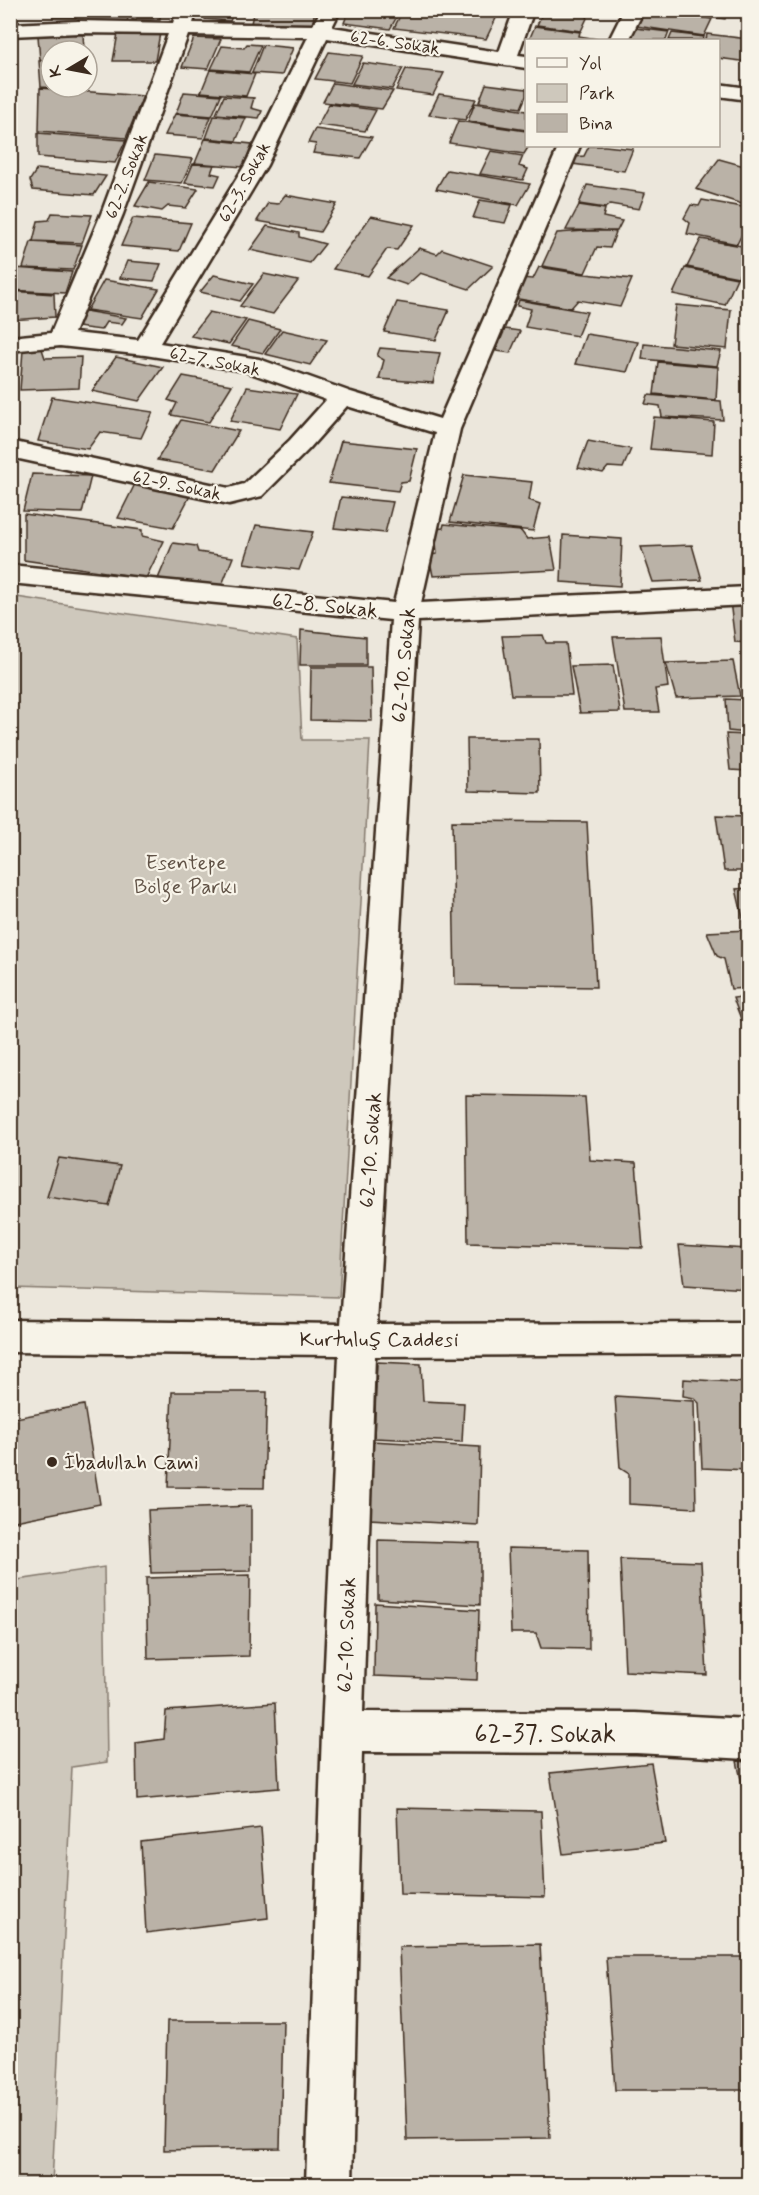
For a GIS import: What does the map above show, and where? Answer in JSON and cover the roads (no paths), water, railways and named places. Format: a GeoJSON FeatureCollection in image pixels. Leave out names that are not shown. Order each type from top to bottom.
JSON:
{"type":"FeatureCollection","features":[{"type":"Feature","properties":{"kind":"street","name":"62-3. Sokak"},"geometry":{"type":"LineString","coordinates":[[145,348],[256,165],[331,10]]}},
{"type":"Feature","properties":{"kind":"street"},"geometry":{"type":"LineString","coordinates":[[517,60],[524,10]]}},
{"type":"Feature","properties":{"kind":"street"},"geometry":{"type":"LineString","coordinates":[[620,39],[634,10]]}},
{"type":"Feature","properties":{"kind":"street","name":"62-6. Sokak"},"geometry":{"type":"LineString","coordinates":[[10,30],[184,20],[321,31],[517,60]]}},
{"type":"Feature","properties":{"kind":"street","name":"62-2. Sokak"},"geometry":{"type":"LineString","coordinates":[[60,339],[112,214],[184,20]]}},
{"type":"Feature","properties":{"kind":"street"},"geometry":{"type":"LineString","coordinates":[[720,90],[748,93]]}},
{"type":"Feature","properties":{"kind":"street","name":"62-10. Sokak"},"geometry":{"type":"LineString","coordinates":[[329,2184],[342,1732],[358,1340],[405,613],[448,429],[570,147]]}},
{"type":"Feature","properties":{"kind":"street","name":"62-7. Sokak"},"geometry":{"type":"LineString","coordinates":[[10,344],[60,339],[145,348],[250,364],[342,398],[448,429]]}},
{"type":"Feature","properties":{"kind":"street","name":"62-9. Sokak"},"geometry":{"type":"LineString","coordinates":[[10,449],[229,496],[253,490],[342,398]]}},
{"type":"Feature","properties":{"kind":"street","name":"62-8. Sokak"},"geometry":{"type":"LineString","coordinates":[[10,574],[405,613],[748,596]]}},
{"type":"Feature","properties":{"kind":"street","name":"Kurtuluş Caddesi"},"geometry":{"type":"LineString","coordinates":[[10,1336],[358,1340],[748,1339]]}},
{"type":"Feature","properties":{"kind":"street","name":"62-37. Sokak"},"geometry":{"type":"LineString","coordinates":[[342,1732],[636,1733],[748,1739]]}},
{"type":"Feature","properties":{"kind":"place","name":"İbadullah Cami"},"geometry":{"type":"Point","coordinates":[52,1462]}},
{"type":"Feature","properties":{"kind":"park label","name":"Esentepe Bölge Parkı"},"geometry":{"type":"Point","coordinates":[186,874]}}]}
